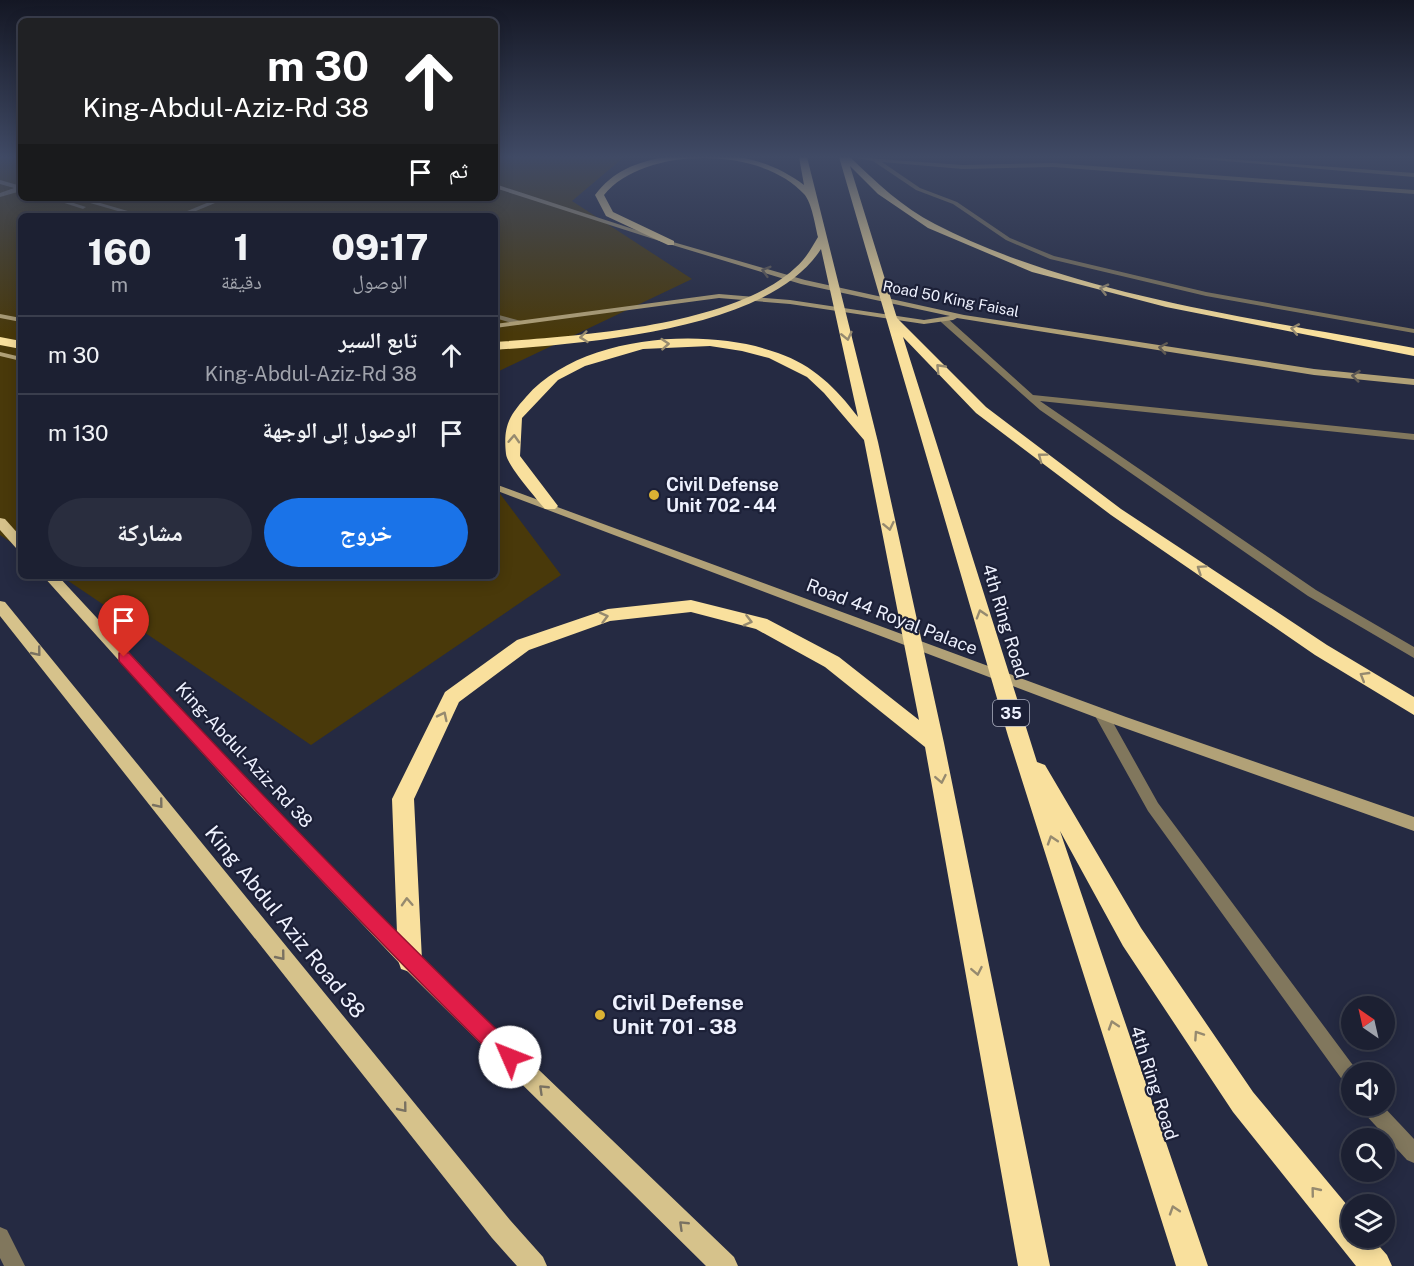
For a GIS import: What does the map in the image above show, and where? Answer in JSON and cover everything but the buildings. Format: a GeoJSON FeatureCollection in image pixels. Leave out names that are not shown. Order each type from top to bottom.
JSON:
{"type":"FeatureCollection","features":[{"type":"Feature","properties":{"kind":"highway"},"geometry":{"type":"LineString","coordinates":[[613,216],[671,243]]}},
{"type":"Feature","properties":{"kind":"highway"},"geometry":{"type":"LineString","coordinates":[[817,216],[872,442],[934,743],[1034,1266]]}},
{"type":"Feature","properties":{"kind":"highway","name":"4th Ring Road"},"geometry":{"type":"LineString","coordinates":[[861,216],[1018,736],[1192,1266]]}},
{"type":"Feature","properties":{"kind":"highway"},"geometry":{"type":"LineString","coordinates":[[916,216],[931,226],[990,253],[1090,286],[1177,307],[1414,352]]}},
{"type":"Feature","properties":{"kind":"highway"},"geometry":{"type":"LineString","coordinates":[[498,346],[621,333],[709,314],[763,294],[805,264],[823,237]]}},
{"type":"Feature","properties":{"kind":"highway"},"geometry":{"type":"LineString","coordinates":[[890,317],[981,410],[1116,512],[1321,650],[1414,707]]}},
{"type":"Feature","properties":{"kind":"highway"},"geometry":{"type":"LineString","coordinates":[[0,341],[18,344]]}},
{"type":"Feature","properties":{"kind":"highway"},"geometry":{"type":"LineString","coordinates":[[550,506],[513,456],[515,417],[552,378],[593,358],[642,345],[702,341],[753,350],[801,367],[828,387],[872,442]]}},
{"type":"Feature","properties":{"kind":"highway"},"geometry":{"type":"LineString","coordinates":[[410,960],[402,799],[452,697],[523,645],[608,615],[691,606],[761,624],[832,662],[934,743]]}},
{"type":"Feature","properties":{"kind":"highway"},"geometry":{"type":"LineString","coordinates":[[1018,736],[1132,937],[1243,1102],[1341,1223]]}},
{"type":"Feature","properties":{"kind":"highway"},"geometry":{"type":"LineString","coordinates":[[1361,1248],[1376,1266]]}},
{"type":"Feature","properties":{"kind":"main road","name":"Road 50 King Faisal"},"geometry":{"type":"LineString","coordinates":[[588,216],[804,282],[964,317],[1314,372],[1414,382]]}},
{"type":"Feature","properties":{"kind":"main road"},"geometry":{"type":"LineString","coordinates":[[498,325],[719,296],[790,302],[924,322],[964,317]]}},
{"type":"Feature","properties":{"kind":"main road"},"geometry":{"type":"LineString","coordinates":[[0,316],[18,319]]}},
{"type":"Feature","properties":{"kind":"main road"},"geometry":{"type":"LineString","coordinates":[[0,354],[18,358]]}},
{"type":"Feature","properties":{"kind":"main road","name":"Road 44 Royal Palace"},"geometry":{"type":"LineString","coordinates":[[498,488],[1101,714],[1414,824]]}},
{"type":"Feature","properties":{"kind":"main road"},"geometry":{"type":"LineString","coordinates":[[0,522],[18,542]]}},
{"type":"Feature","properties":{"kind":"main road","name":"King-Abdul-Aziz-Rd 38"},"geometry":{"type":"LineString","coordinates":[[53,579],[245,789],[410,960],[725,1266]]}},
{"type":"Feature","properties":{"kind":"main road","name":"King Abdul Aziz Road 38"},"geometry":{"type":"LineString","coordinates":[[0,606],[486,1211],[534,1266]]}},
{"type":"Feature","properties":{"kind":"street"},"geometry":{"type":"LineString","coordinates":[[974,216],[1008,239],[1052,258],[1206,294],[1414,331]]}},
{"type":"Feature","properties":{"kind":"street"},"geometry":{"type":"LineString","coordinates":[[498,317],[518,322]]}},
{"type":"Feature","properties":{"kind":"street"},"geometry":{"type":"LineString","coordinates":[[944,320],[1043,408],[1311,593],[1414,653]]}},
{"type":"Feature","properties":{"kind":"street"},"geometry":{"type":"LineString","coordinates":[[1030,396],[1414,437]]}},
{"type":"Feature","properties":{"kind":"street"},"geometry":{"type":"LineString","coordinates":[[1101,714],[1153,807],[1341,1064]]}},
{"type":"Feature","properties":{"kind":"street"},"geometry":{"type":"LineString","coordinates":[[1380,1116],[1414,1153]]}},
{"type":"Feature","properties":{"kind":"street"},"geometry":{"type":"LineString","coordinates":[[0,1237],[15,1266]]}},
{"type":"Feature","properties":{"kind":"shaded area"},"geometry":{"type":"Polygon","coordinates":[[[0,216],[18,216],[18,547],[0,535],[0,216]]]}},
{"type":"Feature","properties":{"kind":"shaded area"},"geometry":{"type":"Polygon","coordinates":[[[498,216],[595,216],[692,279],[498,372],[498,216]]]}},
{"type":"Feature","properties":{"kind":"shaded area"},"geometry":{"type":"Polygon","coordinates":[[[498,491],[561,575],[311,745],[65,579],[498,579],[498,491]]]}},
{"type":"Feature","properties":{"kind":"place","name":"Civil Defense Unit 702 - 44"},"geometry":{"type":"Point","coordinates":[654,495]}},
{"type":"Feature","properties":{"kind":"place","name":"Civil Defense Unit 701 - 38"},"geometry":{"type":"Point","coordinates":[600,1015]}},
{"type":"Feature","properties":{"kind":"route"},"geometry":{"type":"LineString","coordinates":[[124,657],[245,789],[410,960],[510,1057]]}}]}
